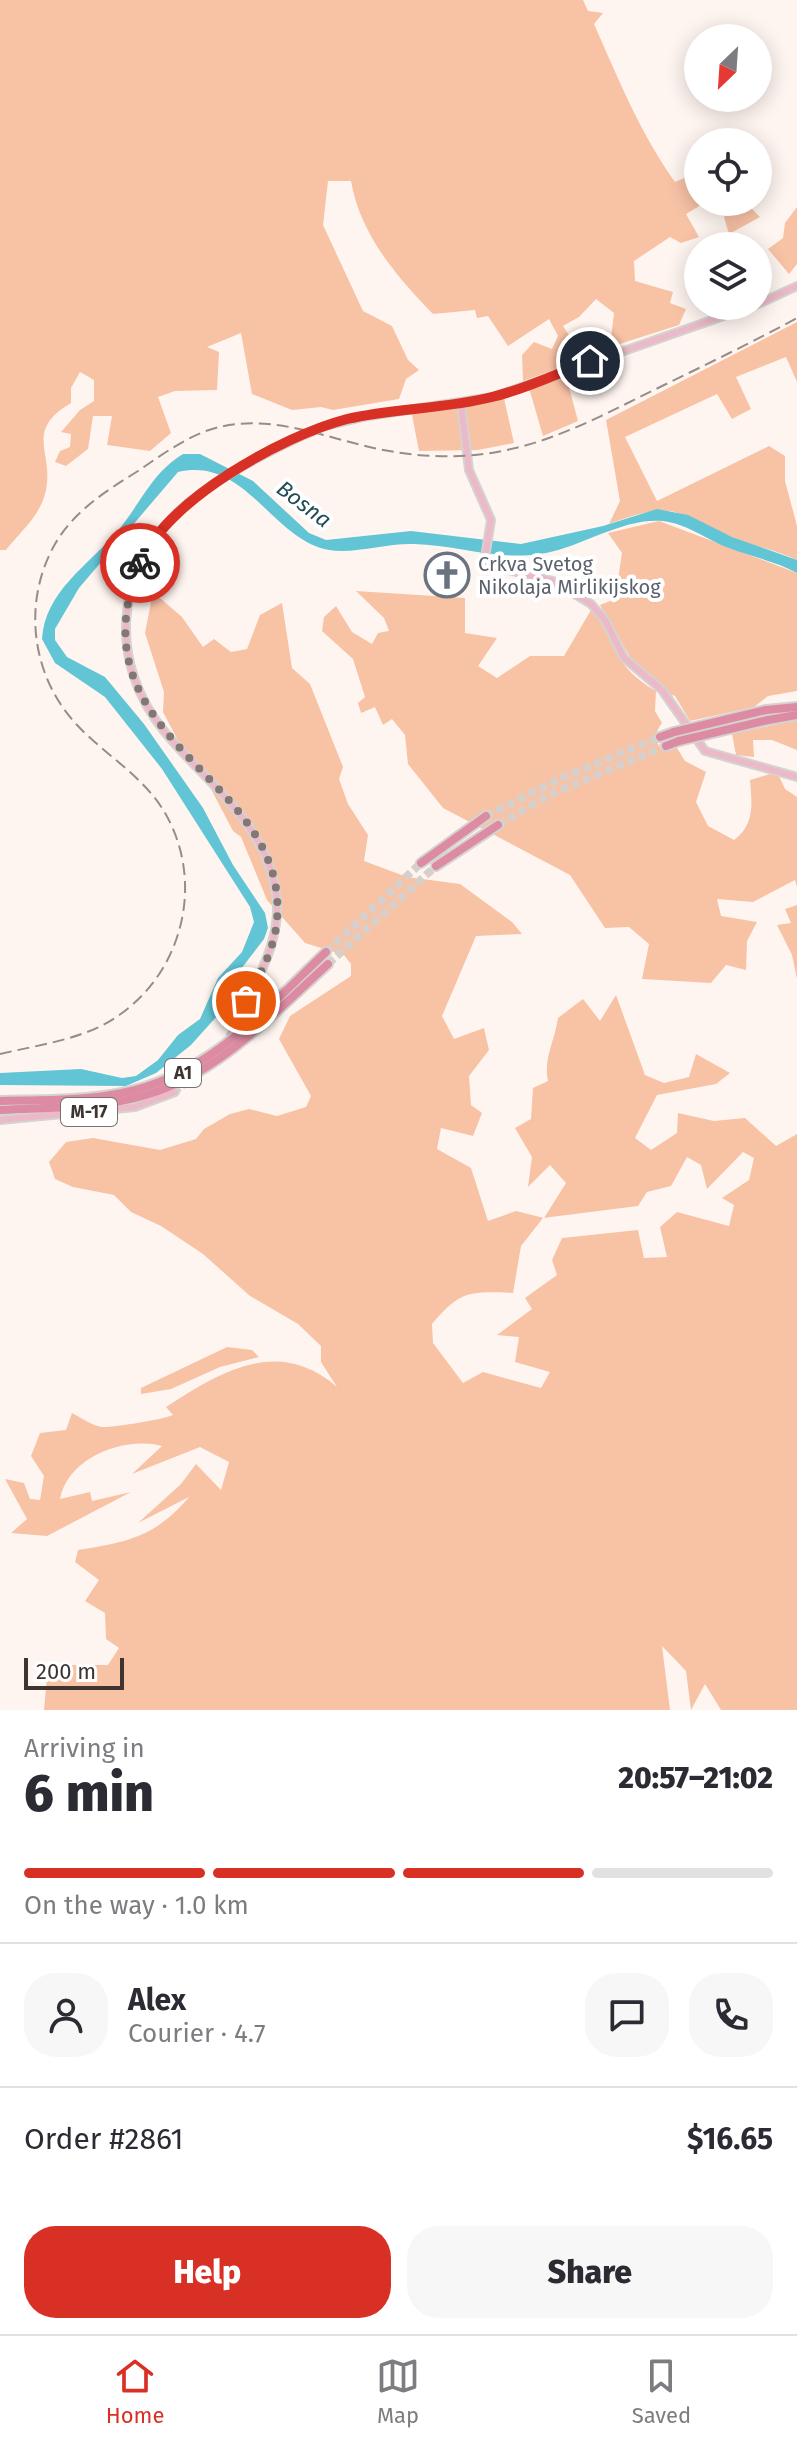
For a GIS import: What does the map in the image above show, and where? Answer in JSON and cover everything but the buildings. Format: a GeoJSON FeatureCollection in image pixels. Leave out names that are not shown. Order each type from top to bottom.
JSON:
{"type":"FeatureCollection","features":[{"type":"Feature","properties":{"kind":"highway"},"geometry":{"type":"LineString","coordinates":[[660,737],[677,736],[797,707]]}},
{"type":"Feature","properties":{"kind":"highway"},"geometry":{"type":"LineString","coordinates":[[767,715],[797,715]]}},
{"type":"Feature","properties":{"kind":"highway"},"geometry":{"type":"LineString","coordinates":[[666,746],[677,736]]}},
{"type":"Feature","properties":{"kind":"highway"},"geometry":{"type":"LineString","coordinates":[[421,863],[486,816]]}},
{"type":"Feature","properties":{"kind":"highway"},"geometry":{"type":"LineString","coordinates":[[436,866],[498,825]]}},
{"type":"Feature","properties":{"kind":"highway","name":"A1"},"geometry":{"type":"LineString","coordinates":[[0,1101],[120,1094],[183,1073],[234,1038],[326,952]]}},
{"type":"Feature","properties":{"kind":"highway","name":"A1"},"geometry":{"type":"LineString","coordinates":[[0,1110],[105,1103],[143,1096],[181,1083],[228,1052],[328,964]]}},
{"type":"Feature","properties":{"kind":"main road"},"geometry":{"type":"LineString","coordinates":[[772,298],[797,286]]}},
{"type":"Feature","properties":{"kind":"main road"},"geometry":{"type":"LineString","coordinates":[[236,1024],[265,963],[276,930],[277,894],[271,869],[248,824],[148,709],[131,670],[124,631],[128,596],[142,558],[168,523],[199,496],[259,458],[325,426],[368,416],[461,404],[503,394],[712,320]]}},
{"type":"Feature","properties":{"kind":"main road"},"geometry":{"type":"LineString","coordinates":[[461,404],[467,461],[491,520],[484,564],[553,581],[591,604],[605,620],[624,658],[662,690],[705,751],[797,777]]}},
{"type":"Feature","properties":{"kind":"main road","name":"M-17"},"geometry":{"type":"LineString","coordinates":[[0,1120],[135,1107],[175,1092]]}},
{"type":"Feature","properties":{"kind":"shaded area"},"geometry":{"type":"Polygon","coordinates":[[[0,0],[583,0],[588,11],[603,13],[594,24],[630,105],[675,182],[684,178],[684,216],[687,216],[696,232],[684,232],[684,242],[681,243],[670,237],[634,261],[635,281],[673,292],[670,303],[684,308],[679,325],[610,347],[614,313],[596,299],[579,317],[563,326],[585,359],[523,381],[522,355],[534,342],[552,349],[558,336],[549,319],[508,346],[488,316],[477,318],[475,310],[433,314],[393,269],[371,236],[362,219],[351,181],[328,181],[323,225],[363,311],[392,326],[408,360],[419,370],[406,379],[399,399],[333,410],[321,407],[292,410],[252,394],[241,333],[207,347],[219,352],[217,390],[175,391],[158,397],[171,433],[150,451],[107,445],[112,416],[93,416],[88,449],[66,466],[55,462],[60,451],[70,447],[71,434],[61,432],[80,410],[94,401],[94,380],[80,372],[71,388],[71,403],[56,414],[44,434],[47,480],[42,502],[34,517],[6,550],[0,550],[0,0]]]}},
{"type":"Feature","properties":{"kind":"shaded area"},"geometry":{"type":"Polygon","coordinates":[[[797,207],[797,264],[789,274],[772,254],[772,246],[783,238],[785,223],[797,207]]]}},
{"type":"Feature","properties":{"kind":"shaded area"},"geometry":{"type":"Polygon","coordinates":[[[759,216],[760,217],[728,232],[724,217],[759,216]]]}},
{"type":"Feature","properties":{"kind":"shaded area"},"geometry":{"type":"Polygon","coordinates":[[[797,322],[797,382],[786,357],[736,377],[751,409],[732,419],[717,394],[625,437],[657,501],[769,446],[785,456],[785,481],[797,526],[797,560],[673,512],[648,512],[609,524],[620,501],[606,420],[797,322]]]}},
{"type":"Feature","properties":{"kind":"shaded area"},"geometry":{"type":"Polygon","coordinates":[[[566,376],[578,421],[543,436],[529,388],[566,376]]]}},
{"type":"Feature","properties":{"kind":"shaded area"},"geometry":{"type":"Polygon","coordinates":[[[503,394],[514,443],[478,450],[419,451],[411,410],[503,394]]]}},
{"type":"Feature","properties":{"kind":"shaded area"},"geometry":{"type":"Polygon","coordinates":[[[659,521],[797,573],[797,691],[768,696],[754,707],[690,721],[675,696],[667,693],[661,684],[634,664],[600,605],[615,599],[622,553],[608,533],[659,521]]]}},
{"type":"Feature","properties":{"kind":"shaded area"},"geometry":{"type":"Polygon","coordinates":[[[356,591],[465,598],[465,633],[497,638],[478,666],[497,678],[530,656],[564,656],[591,610],[630,671],[656,691],[655,711],[662,723],[656,737],[662,751],[677,748],[685,761],[706,772],[696,802],[708,826],[734,840],[749,820],[750,780],[777,772],[785,789],[797,797],[797,887],[795,880],[753,902],[717,899],[721,916],[757,922],[747,941],[746,970],[726,965],[711,983],[642,979],[649,944],[629,927],[605,928],[570,875],[443,808],[408,764],[405,735],[392,719],[383,725],[375,707],[361,713],[358,703],[365,697],[353,659],[322,631],[324,617],[336,606],[352,632],[372,644],[378,633],[389,631],[384,618],[356,591]]]}},
{"type":"Feature","properties":{"kind":"shaded area"},"geometry":{"type":"Polygon","coordinates":[[[153,592],[182,617],[203,647],[214,639],[231,652],[247,649],[260,615],[282,603],[292,668],[310,684],[343,767],[339,779],[348,804],[368,835],[364,861],[407,877],[460,884],[512,922],[522,934],[476,936],[442,1016],[454,1039],[484,1028],[489,1050],[469,1076],[471,1105],[482,1113],[473,1136],[441,1128],[437,1149],[471,1168],[488,1221],[516,1211],[544,1218],[566,1183],[550,1165],[528,1187],[532,1157],[515,1128],[531,1119],[533,1088],[548,1081],[548,1057],[558,1018],[583,999],[600,1021],[616,995],[645,1075],[664,1083],[689,1077],[696,1054],[730,1073],[716,1084],[657,1095],[635,1138],[651,1150],[677,1133],[678,1113],[714,1121],[745,1118],[776,1146],[797,1134],[797,1710],[721,1710],[705,1684],[691,1710],[686,1671],[662,1646],[670,1710],[44,1710],[48,1665],[108,1665],[119,1648],[106,1639],[105,1613],[85,1601],[99,1580],[75,1562],[78,1550],[140,1536],[164,1521],[189,1497],[138,1523],[181,1484],[196,1464],[221,1490],[229,1462],[200,1447],[132,1474],[162,1446],[132,1444],[116,1447],[86,1461],[74,1472],[65,1484],[60,1499],[90,1492],[92,1501],[131,1492],[47,1536],[11,1533],[27,1519],[5,1479],[24,1483],[30,1499],[40,1500],[44,1476],[31,1456],[40,1433],[66,1430],[72,1413],[102,1427],[168,1417],[173,1415],[166,1407],[187,1393],[251,1364],[294,1364],[315,1372],[337,1387],[321,1362],[321,1346],[298,1324],[250,1296],[203,1254],[161,1226],[131,1212],[114,1195],[73,1187],[55,1179],[49,1162],[66,1142],[93,1138],[160,1150],[196,1139],[204,1129],[230,1114],[249,1109],[277,1116],[306,1107],[311,1096],[279,1039],[290,1016],[351,976],[351,964],[344,955],[305,943],[267,900],[241,837],[233,831],[202,772],[182,748],[163,712],[164,692],[145,633],[153,592]],[[743,1152],[707,1189],[701,1165],[687,1157],[671,1186],[647,1192],[638,1206],[544,1218],[521,1246],[513,1293],[475,1293],[450,1305],[432,1324],[433,1343],[463,1383],[483,1372],[541,1388],[550,1372],[515,1362],[519,1337],[497,1335],[532,1309],[525,1298],[557,1275],[552,1260],[562,1238],[638,1230],[644,1258],[667,1257],[660,1227],[677,1212],[729,1226],[734,1205],[722,1198],[749,1180],[754,1158],[743,1152]]]}},
{"type":"Feature","properties":{"kind":"shaded area"},"geometry":{"type":"Polygon","coordinates":[[[797,720],[797,750],[772,740],[753,740],[754,757],[736,755],[732,734],[797,720]]]}},
{"type":"Feature","properties":{"kind":"shaded area"},"geometry":{"type":"Polygon","coordinates":[[[797,905],[797,979],[792,955],[777,925],[791,923],[785,909],[797,905]]]}},
{"type":"Feature","properties":{"kind":"shaded area"},"geometry":{"type":"Polygon","coordinates":[[[227,1347],[252,1350],[259,1357],[220,1367],[171,1389],[141,1394],[141,1388],[227,1347]]]}},
{"type":"Feature","properties":{"kind":"water"},"geometry":{"type":"Polygon","coordinates":[[[183,454],[200,454],[253,481],[309,533],[326,540],[411,531],[521,544],[603,526],[657,509],[688,515],[732,537],[797,560],[797,573],[729,548],[680,525],[662,521],[633,524],[560,549],[529,555],[512,556],[414,544],[350,551],[329,550],[309,543],[291,531],[241,487],[222,476],[202,470],[178,472],[79,588],[55,629],[55,640],[67,657],[105,677],[144,724],[203,808],[233,865],[265,913],[268,928],[264,939],[234,978],[217,1016],[191,1045],[156,1073],[126,1086],[0,1085],[0,1073],[81,1069],[122,1078],[136,1076],[158,1060],[178,1035],[200,1019],[218,978],[242,952],[254,922],[250,907],[162,769],[105,697],[55,663],[42,639],[45,622],[59,594],[115,534],[162,471],[183,454]]]}},
{"type":"Feature","properties":{"kind":"tunnel"},"geometry":{"type":"LineString","coordinates":[[486,816],[559,779],[660,737]]}},
{"type":"Feature","properties":{"kind":"tunnel"},"geometry":{"type":"LineString","coordinates":[[498,825],[549,795],[666,746]]}},
{"type":"Feature","properties":{"kind":"tunnel"},"geometry":{"type":"LineString","coordinates":[[326,952],[421,863]]}},
{"type":"Feature","properties":{"kind":"tunnel"},"geometry":{"type":"LineString","coordinates":[[328,964],[436,866]]}},
{"type":"Feature","properties":{"kind":"tunnel"},"geometry":{"type":"LineString","coordinates":[[223,1044],[236,1024]]}},
{"type":"Feature","properties":{"kind":"tunnel"},"geometry":{"type":"LineString","coordinates":[[175,1092],[195,1077]]}},
{"type":"Feature","properties":{"kind":"railway"},"geometry":{"type":"LineString","coordinates":[[0,1054],[77,1036],[101,1026],[128,1008],[151,986],[168,959],[179,930],[185,900],[184,868],[176,838],[162,808],[133,774],[77,725],[61,706],[41,661],[36,638],[38,590],[55,544],[71,521],[114,486],[181,443],[209,430],[230,425],[273,424],[408,454],[467,456],[497,452],[539,441],[598,417],[797,318]]}},
{"type":"Feature","properties":{"kind":"way so far"},"geometry":{"type":"LineString","coordinates":[[140,563],[128,596],[124,619],[126,648],[137,687],[167,735],[248,824],[263,847],[271,869],[277,894],[276,930],[265,963],[246,1001]]}},
{"type":"Feature","properties":{"kind":"place","name":"Crkva Svetog Nikolaja Mirlikijskog"},"geometry":{"type":"Point","coordinates":[447,575]}},
{"type":"Feature","properties":{"kind":"route"},"geometry":{"type":"LineString","coordinates":[[140,563],[156,536],[190,503],[259,458],[295,439],[346,420],[493,397],[590,361]]}},
{"type":"Feature","properties":{"kind":"water label","name":"Bosna"},"geometry":{"type":"Point","coordinates":[304,504]}}]}
